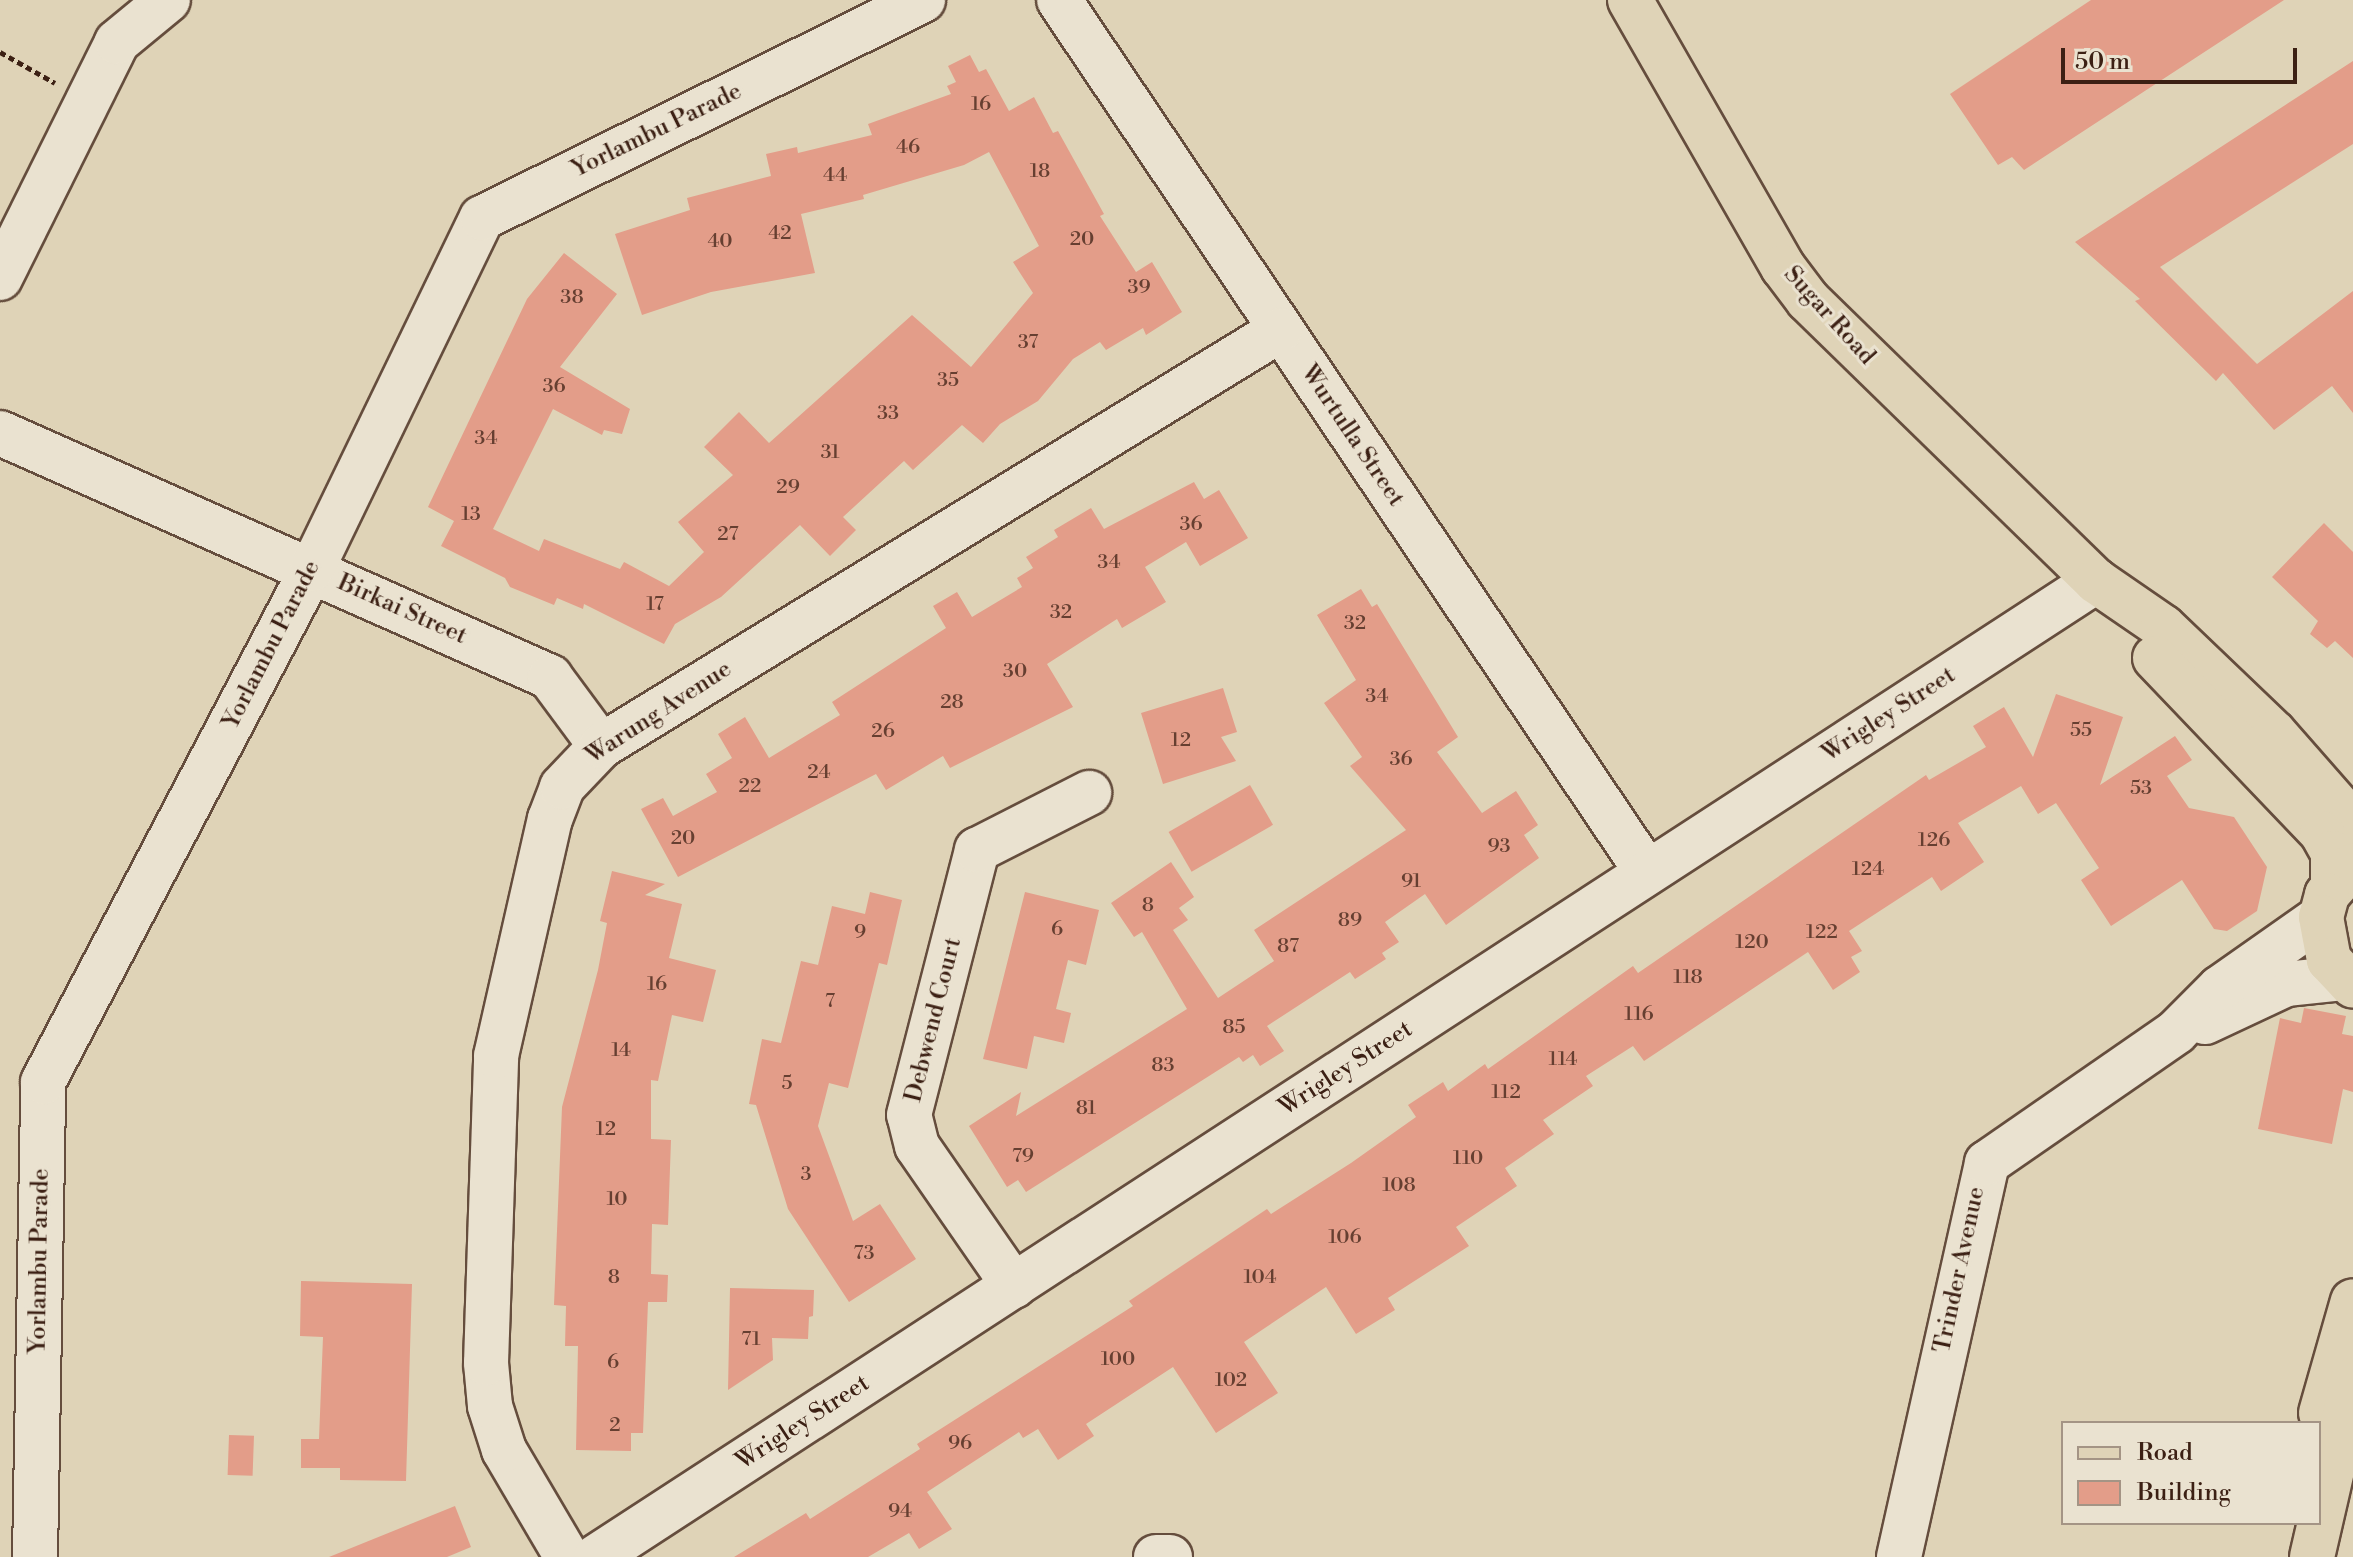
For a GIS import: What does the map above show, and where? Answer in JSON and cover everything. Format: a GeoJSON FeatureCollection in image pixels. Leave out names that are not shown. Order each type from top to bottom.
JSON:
{"type":"FeatureCollection","features":[{"type":"Feature","properties":{"kind":"main road","name":"Sugar Road"},"geometry":{"type":"LineString","coordinates":[[1630,0],[1778,260],[1808,300],[2096,581]]}},
{"type":"Feature","properties":{"kind":"main road"},"geometry":{"type":"LineString","coordinates":[[2096,581],[2163,627],[2317,776],[2353,823]]}},
{"type":"Feature","properties":{"kind":"main road"},"geometry":{"type":"LineString","coordinates":[[2096,581],[2118,623],[2322,833],[2333,853],[2335,890],[2329,960],[2348,982]]}},
{"type":"Feature","properties":{"kind":"main road"},"geometry":{"type":"LineString","coordinates":[[2319,1421],[2353,1301]]}},
{"type":"Feature","properties":{"kind":"main road"},"geometry":{"type":"LineString","coordinates":[[2321,1518],[2353,1380]]}},
{"type":"Feature","properties":{"kind":"main road"},"geometry":{"type":"LineString","coordinates":[[2294,1557],[2299,1525]]}},
{"type":"Feature","properties":{"kind":"main road"},"geometry":{"type":"LineString","coordinates":[[2312,1557],[2319,1525]]}},
{"type":"Feature","properties":{"kind":"street"},"geometry":{"type":"LineString","coordinates":[[0,278],[117,42],[168,0]]}},
{"type":"Feature","properties":{"kind":"street","name":"Yorlambu Parade"},"geometry":{"type":"LineString","coordinates":[[35,1557],[43,1082],[312,569],[482,218],[923,0]]}},
{"type":"Feature","properties":{"kind":"street","name":"Wurtulla Street"},"geometry":{"type":"LineString","coordinates":[[1059,0],[1647,872]]}},
{"type":"Feature","properties":{"kind":"street","name":"Warung Avenue"},"geometry":{"type":"LineString","coordinates":[[567,1557],[504,1450],[490,1406],[486,1363],[491,1119],[505,1008],[550,819],[577,766],[601,746],[1280,330]]}},
{"type":"Feature","properties":{"kind":"street","name":"Birkai Street"},"geometry":{"type":"LineString","coordinates":[[0,433],[550,677],[601,746]]}},
{"type":"Feature","properties":{"kind":"street","name":"Wrigley Street"},"geometry":{"type":"LineString","coordinates":[[596,1557],[2096,581]]}},
{"type":"Feature","properties":{"kind":"street","name":"Debwend Court"},"geometry":{"type":"LineString","coordinates":[[1014,1286],[917,1146],[909,1115],[977,850],[1089,793]]}},
{"type":"Feature","properties":{"kind":"street","name":"Trinder Avenue"},"geometry":{"type":"LineString","coordinates":[[1899,1557],[1978,1184],[1987,1163],[2176,1032],[2220,988],[2335,890]]}},
{"type":"Feature","properties":{"kind":"street","name":"Trinder Avenue"},"geometry":{"type":"LineString","coordinates":[[2176,1032],[2286,984],[2348,982]]}},
{"type":"Feature","properties":{"kind":"street"},"geometry":{"type":"LineString","coordinates":[[1156,1557],[1170,1557]]}},
{"type":"Feature","properties":{"kind":"path"},"geometry":{"type":"LineString","coordinates":[[0,52],[88,101]]}},
{"type":"Feature","properties":{"kind":"building"},"geometry":{"type":"Polygon","coordinates":[[[2091,0],[2284,0],[2024,170],[2012,157],[1998,165],[1950,94],[2091,0]]]}},
{"type":"Feature","properties":{"kind":"building"},"geometry":{"type":"Polygon","coordinates":[[[970,55],[979,72],[986,69],[1009,111],[1034,97],[1053,133],[1058,131],[1104,214],[1100,216],[1136,272],[1152,262],[1182,312],[1146,335],[1143,328],[1106,350],[1100,342],[1073,359],[1038,401],[1000,424],[983,443],[962,425],[913,470],[904,461],[843,517],[856,530],[830,556],[800,525],[721,597],[675,624],[664,644],[584,604],[583,609],[557,598],[554,605],[510,587],[505,578],[441,546],[454,521],[428,507],[527,299],[564,253],[617,294],[560,367],[630,409],[622,434],[604,430],[602,435],[553,409],[493,529],[539,551],[544,539],[620,569],[624,562],[669,586],[704,552],[678,522],[733,475],[704,447],[739,412],[769,443],[912,315],[971,367],[1033,293],[1013,262],[1039,246],[989,152],[964,165],[863,195],[864,199],[801,214],[815,273],[711,292],[642,315],[615,234],[690,210],[687,198],[771,176],[766,154],[797,147],[798,153],[872,135],[868,124],[951,94],[947,86],[956,82],[948,66],[970,55]]]}},
{"type":"Feature","properties":{"kind":"building"},"geometry":{"type":"Polygon","coordinates":[[[2353,61],[2353,144],[2160,267],[2257,364],[2353,291],[2353,413],[2332,386],[2274,430],[2223,373],[2216,381],[2135,301],[2140,299],[2075,242],[2353,61]]]}},
{"type":"Feature","properties":{"kind":"building"},"geometry":{"type":"Polygon","coordinates":[[[1194,482],[1204,499],[1219,490],[1248,538],[1200,566],[1186,542],[1145,567],[1166,602],[1122,628],[1117,619],[1047,664],[1073,707],[950,768],[943,756],[886,790],[876,774],[678,877],[641,809],[663,798],[673,816],[717,792],[706,774],[732,758],[718,734],[745,717],[769,758],[840,715],[832,702],[946,628],[933,606],[957,592],[972,617],[1022,587],[1017,578],[1033,568],[1026,557],[1058,537],[1054,530],[1091,508],[1104,529],[1194,482]]]}},
{"type":"Feature","properties":{"kind":"building"},"geometry":{"type":"Polygon","coordinates":[[[2324,523],[2353,552],[2353,658],[2335,641],[2327,648],[2310,634],[2318,621],[2272,577],[2324,523]]]}},
{"type":"Feature","properties":{"kind":"building"},"geometry":{"type":"Polygon","coordinates":[[[1361,589],[1372,607],[1377,604],[1458,737],[1437,752],[1482,813],[1516,791],[1538,825],[1524,835],[1539,858],[1446,925],[1425,894],[1385,922],[1399,942],[1382,953],[1386,959],[1355,979],[1350,972],[1267,1026],[1284,1051],[1260,1066],[1253,1055],[1243,1062],[1239,1057],[1026,1192],[1018,1180],[1007,1187],[969,1126],[1021,1092],[1016,1116],[1187,1009],[1142,932],[1134,937],[1111,903],[1171,862],[1194,897],[1179,908],[1188,920],[1173,930],[1218,998],[1274,961],[1254,930],[1406,830],[1350,766],[1362,757],[1324,703],[1356,680],[1317,615],[1361,589]]]}},
{"type":"Feature","properties":{"kind":"building"},"geometry":{"type":"Polygon","coordinates":[[[1223,688],[1237,732],[1221,737],[1236,761],[1163,784],[1141,713],[1223,688]]]}},
{"type":"Feature","properties":{"kind":"building"},"geometry":{"type":"Polygon","coordinates":[[[2056,694],[2123,717],[2100,785],[2175,736],[2192,760],[2167,776],[2189,808],[2234,817],[2267,867],[2257,911],[2227,931],[2214,929],[2182,880],[2111,926],[2081,880],[2099,868],[2056,803],[2038,814],[2021,786],[1958,823],[1984,862],[1941,891],[1932,877],[1849,931],[1862,951],[1851,957],[1860,972],[1833,990],[1808,952],[1644,1061],[1633,1046],[1586,1076],[1593,1086],[1543,1120],[1554,1134],[1505,1168],[1517,1186],[1456,1227],[1469,1246],[1388,1298],[1395,1310],[1356,1334],[1326,1287],[1244,1342],[1278,1393],[1216,1433],[1173,1367],[1086,1424],[1094,1436],[1058,1460],[1038,1429],[1023,1438],[1019,1432],[927,1492],[952,1529],[919,1549],[909,1533],[868,1557],[734,1557],[806,1513],[810,1519],[920,1449],[917,1444],[1133,1306],[1129,1301],[1267,1209],[1271,1214],[1351,1163],[1416,1117],[1408,1105],[1443,1082],[1448,1091],[1485,1064],[1488,1069],[1633,966],[1638,973],[1926,775],[1929,780],[1986,747],[1973,726],[2004,707],[2033,757],[2056,694]]]}},
{"type":"Feature","properties":{"kind":"building"},"geometry":{"type":"Polygon","coordinates":[[[1250,785],[1273,825],[1192,872],[1169,832],[1250,785]]]}},
{"type":"Feature","properties":{"kind":"building"},"geometry":{"type":"Polygon","coordinates":[[[612,871],[665,884],[645,895],[682,904],[669,958],[716,970],[703,1022],[672,1015],[658,1081],[651,1080],[651,1139],[671,1140],[668,1225],[652,1224],[651,1274],[668,1275],[667,1302],[648,1302],[643,1433],[631,1433],[631,1451],[576,1450],[578,1346],[565,1346],[566,1306],[554,1305],[562,1107],[598,970],[607,923],[600,921],[612,871]]]}},
{"type":"Feature","properties":{"kind":"building"},"geometry":{"type":"Polygon","coordinates":[[[870,892],[902,900],[887,965],[879,963],[848,1088],[829,1083],[818,1126],[853,1221],[880,1204],[916,1259],[849,1302],[788,1209],[756,1105],[749,1104],[762,1039],[781,1043],[801,961],[818,965],[832,906],[865,914],[870,892]]]}},
{"type":"Feature","properties":{"kind":"building"},"geometry":{"type":"Polygon","coordinates":[[[1025,892],[1099,910],[1086,965],[1068,960],[1056,1009],[1071,1013],[1064,1043],[1034,1036],[1027,1069],[983,1059],[1025,892]]]}},
{"type":"Feature","properties":{"kind":"building"},"geometry":{"type":"Polygon","coordinates":[[[2304,1008],[2346,1016],[2342,1034],[2353,1036],[2353,1092],[2343,1089],[2332,1144],[2258,1129],[2280,1018],[2301,1023],[2304,1008]]]}},
{"type":"Feature","properties":{"kind":"building"},"geometry":{"type":"Polygon","coordinates":[[[301,1281],[412,1284],[406,1481],[340,1480],[340,1468],[301,1468],[301,1439],[319,1439],[323,1337],[300,1336],[301,1281]]]}},
{"type":"Feature","properties":{"kind":"building"},"geometry":{"type":"Polygon","coordinates":[[[730,1288],[814,1290],[808,1339],[772,1338],[773,1360],[728,1390],[730,1288]]]}},
{"type":"Feature","properties":{"kind":"building"},"geometry":{"type":"Polygon","coordinates":[[[229,1435],[254,1436],[253,1476],[228,1475],[229,1435]]]}},
{"type":"Feature","properties":{"kind":"building"},"geometry":{"type":"Polygon","coordinates":[[[455,1506],[471,1547],[447,1557],[329,1557],[455,1506]]]}}]}
